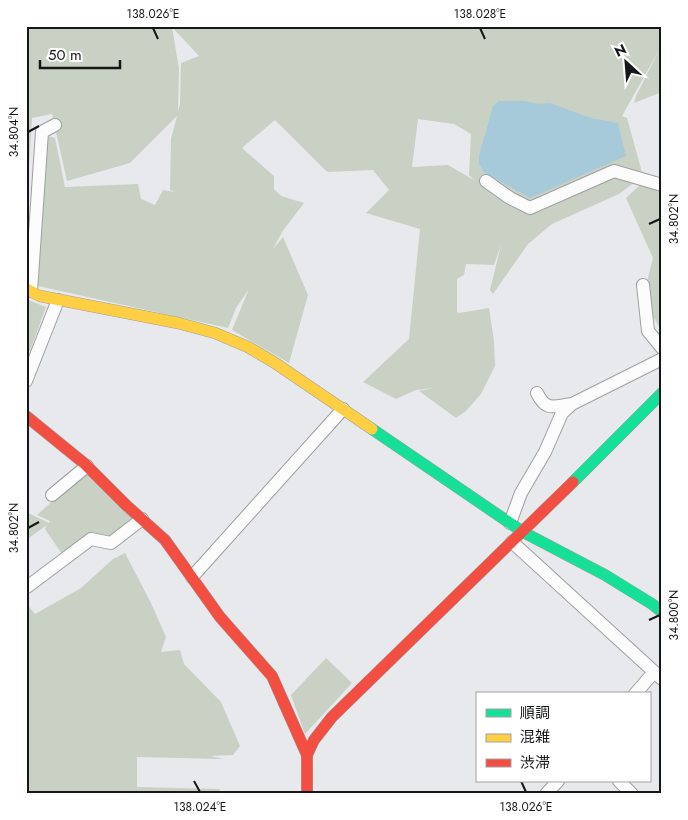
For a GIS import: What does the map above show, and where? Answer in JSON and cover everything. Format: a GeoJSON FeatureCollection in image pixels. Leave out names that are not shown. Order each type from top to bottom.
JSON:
{"type":"FeatureCollection","features":[{"type":"Feature","properties":{"kind":"street"},"geometry":{"type":"LineString","coordinates":[[55,125],[42,132],[28,290],[58,300],[178,323],[215,333],[248,347],[275,363],[523,532],[605,575],[662,612]]}},
{"type":"Feature","properties":{"kind":"street"},"geometry":{"type":"LineString","coordinates":[[486,181],[510,198],[530,208],[614,171],[662,185]]}},
{"type":"Feature","properties":{"kind":"street"},"geometry":{"type":"LineString","coordinates":[[643,286],[648,331],[662,348]]}},
{"type":"Feature","properties":{"kind":"street"},"geometry":{"type":"LineString","coordinates":[[26,381],[58,300]]}},
{"type":"Feature","properties":{"kind":"street"},"geometry":{"type":"LineString","coordinates":[[510,523],[521,493],[545,452],[562,413],[572,404],[662,358]]}},
{"type":"Feature","properties":{"kind":"street"},"geometry":{"type":"LineString","coordinates":[[537,392],[542,403],[548,407],[572,404]]}},
{"type":"Feature","properties":{"kind":"street"},"geometry":{"type":"LineString","coordinates":[[307,755],[314,740],[332,717],[523,532],[662,393]]}},
{"type":"Feature","properties":{"kind":"street"},"geometry":{"type":"LineString","coordinates":[[192,577],[343,409]]}},
{"type":"Feature","properties":{"kind":"street"},"geometry":{"type":"LineString","coordinates":[[26,416],[87,466],[165,540],[220,617],[272,676],[307,755],[307,794]]}},
{"type":"Feature","properties":{"kind":"street"},"geometry":{"type":"LineString","coordinates":[[52,495],[87,466]]}},
{"type":"Feature","properties":{"kind":"street"},"geometry":{"type":"LineString","coordinates":[[28,587],[91,539],[110,543],[142,519]]}},
{"type":"Feature","properties":{"kind":"street"},"geometry":{"type":"LineString","coordinates":[[512,542],[658,675],[637,692]]}},
{"type":"Feature","properties":{"kind":"street"},"geometry":{"type":"LineString","coordinates":[[546,794],[557,782]]}},
{"type":"Feature","properties":{"kind":"street"},"geometry":{"type":"LineString","coordinates":[[620,782],[632,794]]}},
{"type":"Feature","properties":{"kind":"shaded area"},"geometry":{"type":"Polygon","coordinates":[[[26,26],[662,26],[662,92],[634,103],[659,50],[622,116],[627,118],[643,176],[619,194],[552,224],[528,244],[493,294],[490,290],[501,245],[494,265],[466,264],[464,275],[457,279],[457,312],[489,308],[494,341],[495,366],[481,394],[466,411],[456,418],[419,391],[433,388],[416,390],[396,399],[363,382],[409,339],[420,229],[366,213],[389,190],[373,170],[328,172],[275,120],[242,148],[274,176],[274,189],[281,196],[304,203],[282,232],[273,249],[283,237],[308,295],[289,363],[232,330],[249,289],[236,308],[228,328],[38,286],[47,136],[55,138],[65,187],[138,184],[141,199],[155,205],[163,190],[175,192],[170,190],[171,139],[177,116],[130,163],[67,181],[52,114],[32,118],[26,220],[26,26]],[[172,27],[179,69],[178,111],[180,104],[181,63],[199,56],[172,27]],[[418,119],[412,167],[448,165],[474,180],[469,175],[471,134],[454,124],[418,119]]]}},
{"type":"Feature","properties":{"kind":"shaded area"},"geometry":{"type":"Polygon","coordinates":[[[641,184],[662,186],[662,331],[649,310],[648,278],[653,258],[626,198],[641,184]]]}},
{"type":"Feature","properties":{"kind":"shaded area"},"geometry":{"type":"Polygon","coordinates":[[[26,299],[46,307],[30,351],[26,351],[26,299]]]}},
{"type":"Feature","properties":{"kind":"shaded area"},"geometry":{"type":"Polygon","coordinates":[[[89,468],[142,519],[111,543],[92,536],[64,557],[45,529],[47,525],[26,540],[26,512],[49,523],[50,521],[37,515],[89,468]]]}},
{"type":"Feature","properties":{"kind":"shaded area"},"geometry":{"type":"Polygon","coordinates":[[[125,553],[166,637],[161,652],[180,650],[184,664],[221,702],[240,746],[233,755],[210,756],[224,759],[137,757],[137,787],[220,789],[219,794],[26,794],[26,603],[35,614],[81,588],[113,559],[125,553]]]}},
{"type":"Feature","properties":{"kind":"shaded area"},"geometry":{"type":"Polygon","coordinates":[[[326,658],[352,683],[305,734],[291,695],[326,658]]]}},
{"type":"Feature","properties":{"kind":"water"},"geometry":{"type":"Polygon","coordinates":[[[499,101],[550,103],[591,118],[618,123],[626,156],[530,198],[484,172],[479,164],[479,156],[493,106],[499,101]]]}},
{"type":"Feature","properties":{"kind":"traffic: fast"},"geometry":{"type":"LineString","coordinates":[[573,482],[662,393]]}},
{"type":"Feature","properties":{"kind":"traffic: fast"},"geometry":{"type":"LineString","coordinates":[[372,429],[523,532],[605,575],[662,612]]}},
{"type":"Feature","properties":{"kind":"traffic: slow"},"geometry":{"type":"LineString","coordinates":[[26,289],[40,296],[178,323],[215,333],[248,347],[275,363],[372,429]]}},
{"type":"Feature","properties":{"kind":"traffic: jam"},"geometry":{"type":"LineString","coordinates":[[26,416],[85,464],[165,540],[220,617],[272,676],[307,755]]}},
{"type":"Feature","properties":{"kind":"traffic: jam"},"geometry":{"type":"LineString","coordinates":[[307,794],[307,755],[314,740],[332,717],[573,482]]}}]}
